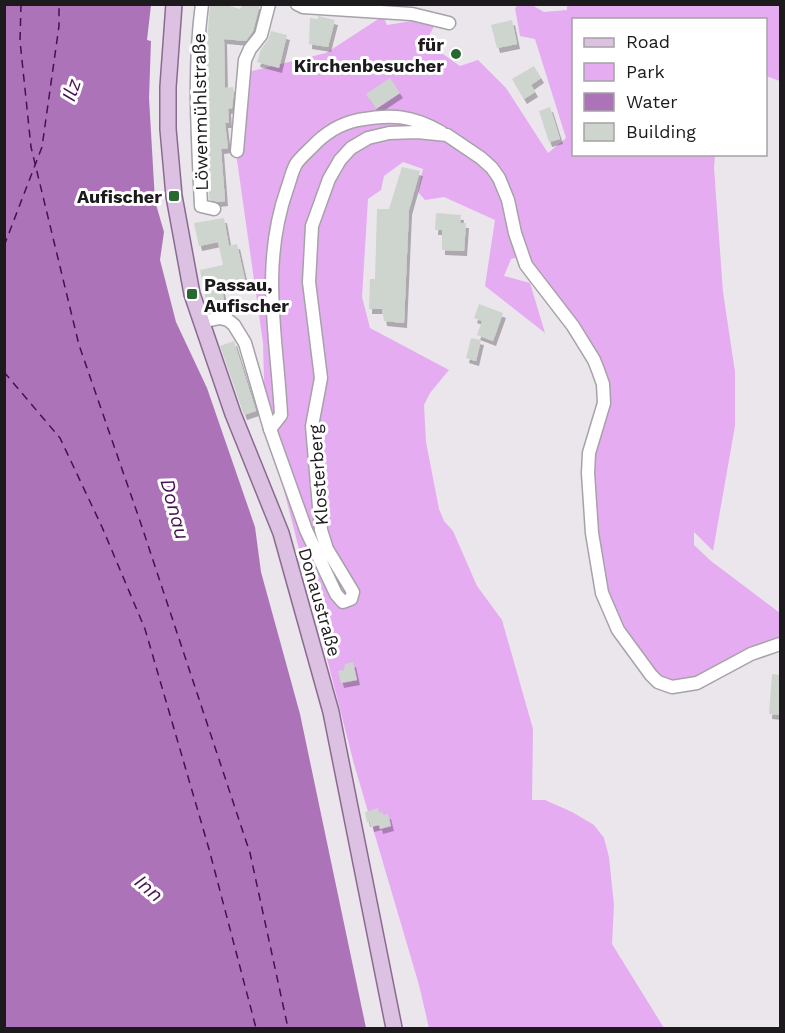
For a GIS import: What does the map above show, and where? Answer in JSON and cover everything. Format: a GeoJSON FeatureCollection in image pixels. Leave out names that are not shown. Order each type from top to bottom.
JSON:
{"type":"FeatureCollection","features":[{"type":"Feature","properties":{"kind":"main road","name":"Donaustraße"},"geometry":{"type":"LineString","coordinates":[[174,4],[168,87],[168,129],[174,196],[192,294],[232,414],[280,533],[331,712],[394,1029]]}},
{"type":"Feature","properties":{"kind":"street","name":"Löwenmühlstraße"},"geometry":{"type":"LineString","coordinates":[[201,4],[196,78],[201,206],[214,209]]}},
{"type":"Feature","properties":{"kind":"street"},"geometry":{"type":"LineString","coordinates":[[237,151],[245,60],[261,35],[269,4]]}},
{"type":"Feature","properties":{"kind":"street"},"geometry":{"type":"LineString","coordinates":[[297,4],[303,7],[412,14],[449,23]]}},
{"type":"Feature","properties":{"kind":"street","name":"Klosterberg"},"geometry":{"type":"LineString","coordinates":[[270,429],[281,415],[273,331],[272,264],[279,212],[297,163],[320,139],[336,127],[368,118],[391,115],[420,121],[447,135],[492,168],[499,178],[508,201],[515,233],[526,265],[573,326],[598,370],[603,384],[604,403],[589,453],[592,533],[602,593],[618,630],[651,675],[658,682],[672,687],[697,683],[751,654],[780,644]]}},
{"type":"Feature","properties":{"kind":"street","name":"Klosterberg"},"geometry":{"type":"LineString","coordinates":[[201,322],[220,318],[228,320],[234,325],[245,343],[270,429],[314,548],[336,594],[344,602],[348,602],[352,597],[350,586],[331,558],[323,540],[318,490],[312,426],[321,378],[309,282],[312,226],[329,179],[340,160],[351,148],[368,138],[389,133],[417,132],[447,135]]}},
{"type":"Feature","properties":{"kind":"green space"},"geometry":{"type":"Polygon","coordinates":[[[567,4],[780,5],[780,81],[767,76],[767,18],[572,18],[572,156],[715,156],[723,292],[735,372],[735,426],[713,551],[694,532],[694,545],[711,561],[780,613],[780,637],[755,648],[711,673],[680,682],[665,679],[654,672],[606,598],[601,573],[592,475],[596,438],[603,422],[599,362],[586,333],[568,313],[525,255],[511,259],[504,276],[530,283],[545,333],[485,286],[495,220],[444,197],[425,200],[418,192],[423,169],[403,162],[384,176],[381,190],[368,199],[362,297],[370,328],[449,370],[430,393],[424,405],[426,442],[439,509],[444,521],[453,531],[477,586],[502,620],[533,729],[532,800],[545,800],[572,812],[594,825],[604,838],[609,857],[614,905],[612,944],[664,1028],[429,1028],[419,985],[354,764],[265,416],[263,343],[237,160],[244,73],[326,53],[383,16],[387,25],[418,20],[435,24],[426,42],[460,66],[478,60],[506,88],[548,153],[566,138],[535,39],[520,36],[515,8],[518,5],[532,5],[544,12],[567,10],[567,4]]]}},
{"type":"Feature","properties":{"kind":"water"},"geometry":{"type":"Polygon","coordinates":[[[5,4],[151,5],[147,40],[151,41],[149,98],[155,201],[164,232],[160,260],[176,322],[207,388],[255,527],[261,572],[300,714],[366,1028],[5,1028],[5,4]]]}},
{"type":"Feature","properties":{"kind":"building"},"geometry":{"type":"Polygon","coordinates":[[[210,4],[222,4],[240,9],[243,4],[260,4],[253,31],[246,41],[224,39],[225,88],[233,87],[234,91],[232,108],[228,109],[229,123],[225,123],[228,148],[221,149],[225,201],[217,202],[209,199],[206,130],[206,55],[210,4]]]}},
{"type":"Feature","properties":{"kind":"building"},"geometry":{"type":"Polygon","coordinates":[[[318,16],[335,20],[328,47],[309,44],[310,18],[318,19],[318,16]]]}},
{"type":"Feature","properties":{"kind":"building"},"geometry":{"type":"Polygon","coordinates":[[[512,20],[517,44],[497,48],[491,25],[512,20]]]}},
{"type":"Feature","properties":{"kind":"building"},"geometry":{"type":"Polygon","coordinates":[[[271,31],[287,35],[279,68],[257,62],[271,31]]]}},
{"type":"Feature","properties":{"kind":"building"},"geometry":{"type":"Polygon","coordinates":[[[534,66],[541,78],[531,85],[535,92],[524,99],[512,79],[534,66]]]}},
{"type":"Feature","properties":{"kind":"building"},"geometry":{"type":"Polygon","coordinates":[[[390,78],[400,93],[376,109],[366,94],[390,78]]]}},
{"type":"Feature","properties":{"kind":"building"},"geometry":{"type":"Polygon","coordinates":[[[550,107],[560,139],[549,142],[539,111],[550,107]]]}},
{"type":"Feature","properties":{"kind":"building"},"geometry":{"type":"Polygon","coordinates":[[[402,167],[420,171],[409,210],[404,323],[384,321],[382,309],[369,309],[370,279],[375,279],[377,209],[389,209],[402,167]]]}},
{"type":"Feature","properties":{"kind":"building"},"geometry":{"type":"Polygon","coordinates":[[[436,213],[461,215],[460,223],[466,223],[464,251],[442,250],[442,230],[435,230],[436,213]]]}},
{"type":"Feature","properties":{"kind":"building"},"geometry":{"type":"Polygon","coordinates":[[[224,218],[229,246],[237,244],[246,284],[222,289],[226,311],[208,312],[200,270],[223,265],[218,242],[199,246],[194,223],[224,218]]]}},
{"type":"Feature","properties":{"kind":"building"},"geometry":{"type":"Polygon","coordinates":[[[479,304],[503,313],[493,341],[477,335],[482,321],[474,318],[479,304]]]}},
{"type":"Feature","properties":{"kind":"building"},"geometry":{"type":"Polygon","coordinates":[[[471,338],[481,340],[476,361],[466,358],[471,338]]]}},
{"type":"Feature","properties":{"kind":"building"},"geometry":{"type":"Polygon","coordinates":[[[234,341],[256,411],[244,415],[220,346],[234,341]]]}},
{"type":"Feature","properties":{"kind":"building"},"geometry":{"type":"Polygon","coordinates":[[[353,662],[357,680],[341,683],[338,671],[344,670],[345,664],[353,662]]]}},
{"type":"Feature","properties":{"kind":"building"},"geometry":{"type":"Polygon","coordinates":[[[772,674],[780,675],[780,715],[769,714],[772,674]]]}},
{"type":"Feature","properties":{"kind":"building"},"geometry":{"type":"Polygon","coordinates":[[[378,808],[379,813],[388,814],[391,826],[380,829],[379,825],[371,827],[370,822],[367,822],[365,812],[378,808]]]}},
{"type":"Feature","properties":{"kind":"ferry route"},"geometry":{"type":"LineString","coordinates":[[21,4],[20,41],[31,147],[79,345],[250,853],[288,1028]]}},
{"type":"Feature","properties":{"kind":"ferry route"},"geometry":{"type":"LineString","coordinates":[[4,246],[42,147],[59,26],[59,4]]}},
{"type":"Feature","properties":{"kind":"ferry route"},"geometry":{"type":"LineString","coordinates":[[4,372],[60,438],[102,527],[145,629],[209,849],[256,1028]]}},
{"type":"Feature","properties":{"kind":"place","name":"für Kirchenbesucher"},"geometry":{"type":"Point","coordinates":[456,54]}},
{"type":"Feature","properties":{"kind":"place","name":"Aufischer"},"geometry":{"type":"Point","coordinates":[174,196]}},
{"type":"Feature","properties":{"kind":"place","name":"Passau, Aufischer"},"geometry":{"type":"Point","coordinates":[192,294]}},
{"type":"Feature","properties":{"kind":"water label","name":"Ilz"},"geometry":{"type":"Point","coordinates":[71,90]}},
{"type":"Feature","properties":{"kind":"water label","name":"Donau"},"geometry":{"type":"Point","coordinates":[175,509]}},
{"type":"Feature","properties":{"kind":"water label","name":"Inn"},"geometry":{"type":"Point","coordinates":[149,888]}}]}
